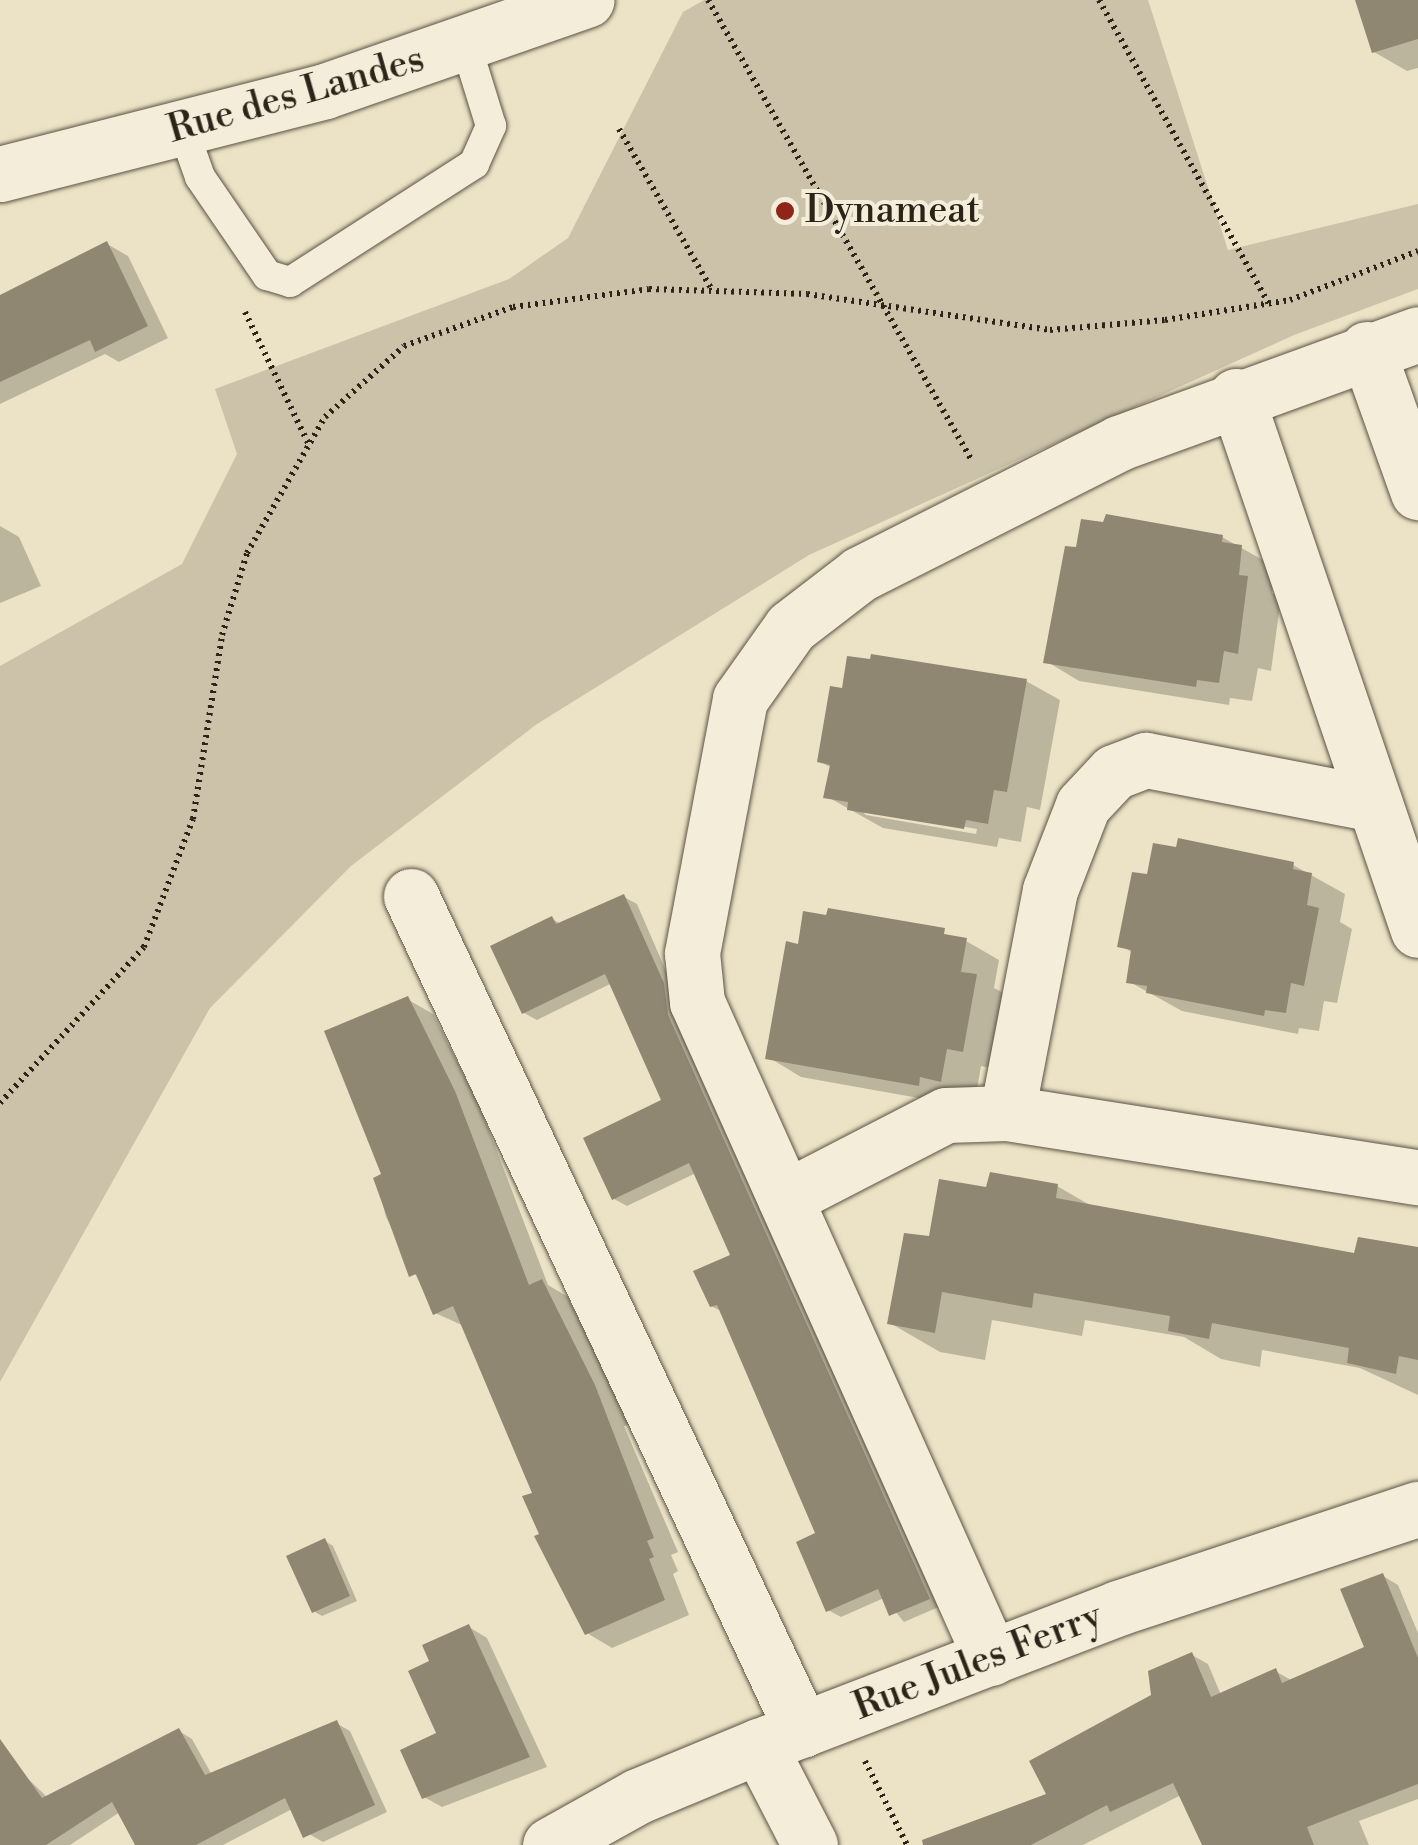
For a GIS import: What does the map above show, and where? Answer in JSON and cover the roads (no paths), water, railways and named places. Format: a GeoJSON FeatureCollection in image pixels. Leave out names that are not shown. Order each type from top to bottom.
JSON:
{"type":"FeatureCollection","features":[{"type":"Feature","properties":{"kind":"street","name":"Rue des Landes"},"geometry":{"type":"LineString","coordinates":[[0,174],[183,129],[466,45],[587,0]]}},
{"type":"Feature","properties":{"kind":"street"},"geometry":{"type":"LineString","coordinates":[[991,1658],[698,1002],[692,952],[746,688],[791,627],[860,574],[1119,443],[1236,396],[1393,341],[1418,492]]}},
{"type":"Feature","properties":{"kind":"street"},"geometry":{"type":"LineString","coordinates":[[1236,396],[1418,930]]}},
{"type":"Feature","properties":{"kind":"street"},"geometry":{"type":"LineString","coordinates":[[1007,1113],[1050,890],[1083,805],[1114,772],[1146,760],[1375,804]]}},
{"type":"Feature","properties":{"kind":"street"},"geometry":{"type":"LineString","coordinates":[[412,896],[802,1730],[810,1845]]}},
{"type":"Feature","properties":{"kind":"street"},"geometry":{"type":"LineString","coordinates":[[785,1198],[946,1115],[1007,1113],[1418,1177]]}},
{"type":"Feature","properties":{"kind":"street","name":"Rue Jules Ferry"},"geometry":{"type":"LineString","coordinates":[[550,1845],[638,1796],[802,1730],[1118,1608],[1418,1509]]}},
{"type":"Feature","properties":{"kind":"lane"},"geometry":{"type":"LineString","coordinates":[[183,129],[200,177],[266,275],[290,282],[474,164],[492,126],[466,45]]}},
{"type":"Feature","properties":{"kind":"place","name":"Dynameat"},"geometry":{"type":"Point","coordinates":[785,211]}}]}
